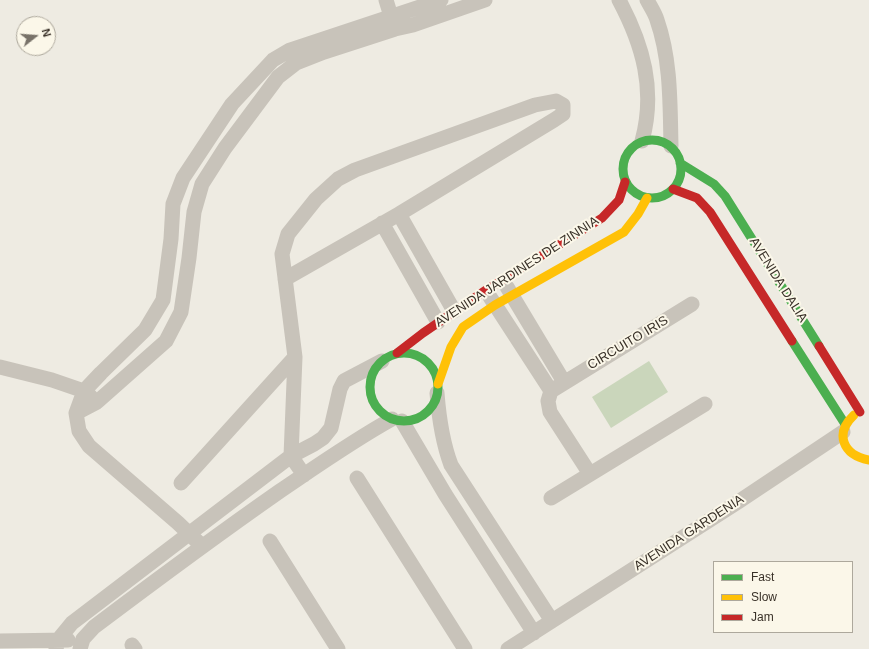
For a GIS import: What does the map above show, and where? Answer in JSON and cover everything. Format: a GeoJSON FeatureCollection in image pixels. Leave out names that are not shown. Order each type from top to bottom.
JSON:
{"type":"FeatureCollection","features":[{"type":"Feature","properties":{"kind":"street"},"geometry":{"type":"LineString","coordinates":[[386,0],[393,23]]}},
{"type":"Feature","properties":{"kind":"street"},"geometry":{"type":"LineString","coordinates":[[202,546],[89,446],[79,431],[76,413],[84,391],[145,330],[163,300],[171,239],[173,204],[182,178],[232,104],[273,60],[293,56],[393,23],[408,12],[441,0]]}},
{"type":"Feature","properties":{"kind":"street"},"geometry":{"type":"LineString","coordinates":[[408,12],[485,0]]}},
{"type":"Feature","properties":{"kind":"street"},"geometry":{"type":"LineString","coordinates":[[619,0],[627,15],[642,53],[649,90],[647,124],[642,141]]}},
{"type":"Feature","properties":{"kind":"street"},"geometry":{"type":"LineString","coordinates":[[647,0],[657,19],[666,56],[670,103],[671,146]]}},
{"type":"Feature","properties":{"kind":"street"},"geometry":{"type":"LineString","coordinates":[[76,413],[97,402],[166,341],[181,312],[194,212],[202,184],[226,148],[293,56]]}},
{"type":"Feature","properties":{"kind":"street"},"geometry":{"type":"LineString","coordinates":[[285,279],[399,214],[554,120],[563,114],[563,105],[556,101],[535,105],[355,170],[338,179],[316,200],[288,234],[282,254],[285,279],[295,356],[291,456],[304,475]]}},
{"type":"Feature","properties":{"kind":"street"},"geometry":{"type":"LineString","coordinates":[[652,139],[662,141],[671,146],[677,154],[681,172],[673,189],[666,195],[656,198],[647,198],[638,195],[625,182],[622,172],[623,162],[627,153],[633,145],[652,139]]}},
{"type":"Feature","properties":{"kind":"street","name":"AVENIDA DALIA"},"geometry":{"type":"LineString","coordinates":[[680,163],[714,184],[725,196],[865,411]]}},
{"type":"Feature","properties":{"kind":"street"},"geometry":{"type":"LineString","coordinates":[[182,178],[202,184]]}},
{"type":"Feature","properties":{"kind":"street","name":"AVENIDA JARDINES DE ZINNIA"},"geometry":{"type":"LineString","coordinates":[[397,353],[438,322],[502,279],[602,218],[618,200],[625,182]]}},
{"type":"Feature","properties":{"kind":"street","name":"AVENIDA DALIA"},"geometry":{"type":"LineString","coordinates":[[673,189],[697,198],[710,212],[844,428],[843,441],[846,449],[859,459],[869,461]]}},
{"type":"Feature","properties":{"kind":"street","name":"AVENIDA JARDINES DE ZINNIA"},"geometry":{"type":"LineString","coordinates":[[552,621],[451,465],[444,448],[440,423],[438,388],[451,347],[463,328],[495,305],[624,232],[638,214],[647,198]]}},
{"type":"Feature","properties":{"kind":"street"},"geometry":{"type":"LineString","coordinates":[[399,214],[454,311]]}},
{"type":"Feature","properties":{"kind":"street"},"geometry":{"type":"LineString","coordinates":[[382,223],[438,322]]}},
{"type":"Feature","properties":{"kind":"street"},"geometry":{"type":"LineString","coordinates":[[502,279],[564,382]]}},
{"type":"Feature","properties":{"kind":"street"},"geometry":{"type":"LineString","coordinates":[[486,290],[551,391],[548,401],[550,412],[590,474]]}},
{"type":"Feature","properties":{"kind":"street","name":"CIRCUITO IRIS"},"geometry":{"type":"LineString","coordinates":[[551,391],[692,304]]}},
{"type":"Feature","properties":{"kind":"street"},"geometry":{"type":"LineString","coordinates":[[0,641],[57,644],[82,644],[94,627],[202,546],[304,475],[366,434],[397,420],[416,418],[427,412],[434,402],[438,388],[434,370],[424,359],[415,354],[397,353],[344,381],[340,389],[331,428],[323,438],[291,456],[72,623],[57,644]]}},
{"type":"Feature","properties":{"kind":"street"},"geometry":{"type":"LineString","coordinates":[[181,483],[295,356]]}},
{"type":"Feature","properties":{"kind":"street"},"geometry":{"type":"LineString","coordinates":[[382,361],[374,371],[370,385],[373,400],[382,412],[397,420],[534,632]]}},
{"type":"Feature","properties":{"kind":"street"},"geometry":{"type":"LineString","coordinates":[[0,367],[52,380],[84,391],[97,402]]}},
{"type":"Feature","properties":{"kind":"street"},"geometry":{"type":"LineString","coordinates":[[551,498],[706,404]]}},
{"type":"Feature","properties":{"kind":"street"},"geometry":{"type":"LineString","coordinates":[[844,428],[850,418],[865,411]]}},
{"type":"Feature","properties":{"kind":"street","name":"AVENIDA GARDENIA"},"geometry":{"type":"LineString","coordinates":[[508,649],[738,502],[844,428]]}},
{"type":"Feature","properties":{"kind":"street"},"geometry":{"type":"LineString","coordinates":[[357,478],[465,649]]}},
{"type":"Feature","properties":{"kind":"street"},"geometry":{"type":"LineString","coordinates":[[445,494],[463,484]]}},
{"type":"Feature","properties":{"kind":"street"},"geometry":{"type":"LineString","coordinates":[[270,541],[338,649]]}},
{"type":"Feature","properties":{"kind":"green space"},"geometry":{"type":"Polygon","coordinates":[[[649,361],[668,392],[611,428],[592,397],[649,361]]]}},
{"type":"Feature","properties":{"kind":"traffic: fast"},"geometry":{"type":"LineString","coordinates":[[646,140],[658,140],[673,148],[681,163],[681,169],[681,175],[673,190],[658,198],[646,198],[631,190],[623,175],[623,163],[631,148],[646,140]]}},
{"type":"Feature","properties":{"kind":"traffic: fast"},"geometry":{"type":"LineString","coordinates":[[680,163],[714,184],[725,196],[819,346]]}},
{"type":"Feature","properties":{"kind":"traffic: fast"},"geometry":{"type":"LineString","coordinates":[[792,341],[845,424]]}},
{"type":"Feature","properties":{"kind":"traffic: fast"},"geometry":{"type":"LineString","coordinates":[[404,353],[417,356],[428,363],[435,374],[438,387],[435,400],[428,411],[417,418],[404,421],[391,418],[380,411],[373,400],[370,387],[373,374],[380,363],[391,356],[404,353]]}},
{"type":"Feature","properties":{"kind":"traffic: slow"},"geometry":{"type":"LineString","coordinates":[[438,384],[451,347],[463,327],[495,305],[624,232],[638,214],[647,198]]}},
{"type":"Feature","properties":{"kind":"traffic: slow"},"geometry":{"type":"LineString","coordinates":[[854,415],[844,429],[844,443],[853,454],[869,460]]}},
{"type":"Feature","properties":{"kind":"traffic: jam"},"geometry":{"type":"LineString","coordinates":[[397,353],[423,333],[486,290],[602,218],[619,200],[625,182]]}},
{"type":"Feature","properties":{"kind":"traffic: jam"},"geometry":{"type":"LineString","coordinates":[[673,189],[697,198],[710,212],[792,341]]}},
{"type":"Feature","properties":{"kind":"traffic: jam"},"geometry":{"type":"LineString","coordinates":[[819,346],[860,412]]}}]}
